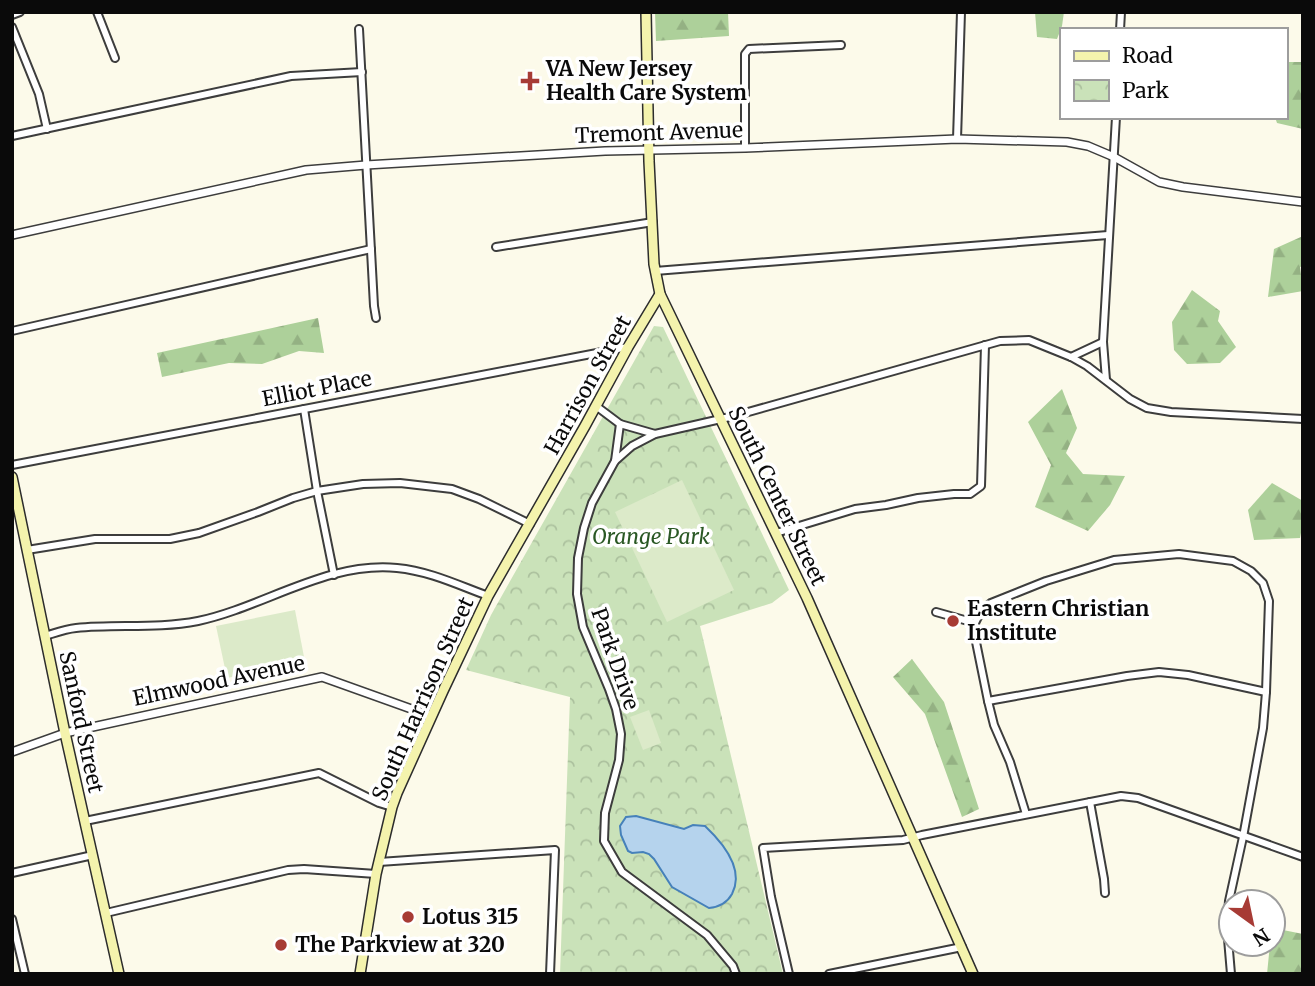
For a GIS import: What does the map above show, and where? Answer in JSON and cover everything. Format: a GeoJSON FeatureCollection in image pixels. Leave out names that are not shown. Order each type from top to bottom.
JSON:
{"type":"FeatureCollection","features":[{"type":"Feature","properties":{"kind":"main road","name":"South Center Street"},"geometry":{"type":"LineString","coordinates":[[646,12],[655,271],[660,294],[843,678],[974,974]]}},
{"type":"Feature","properties":{"kind":"main road","name":"Harrison Street"},"geometry":{"type":"LineString","coordinates":[[547,493],[660,294]]}},
{"type":"Feature","properties":{"kind":"main road","name":"Sanford Street"},"geometry":{"type":"LineString","coordinates":[[12,477],[17,528],[27,550],[120,974]]}},
{"type":"Feature","properties":{"kind":"main road","name":"South Harrison Street"},"geometry":{"type":"LineString","coordinates":[[360,974],[376,874],[391,807],[488,596],[547,493]]}},
{"type":"Feature","properties":{"kind":"street"},"geometry":{"type":"LineString","coordinates":[[12,15],[20,12]]}},
{"type":"Feature","properties":{"kind":"street"},"geometry":{"type":"LineString","coordinates":[[97,12],[115,58]]}},
{"type":"Feature","properties":{"kind":"street"},"geometry":{"type":"LineString","coordinates":[[957,139],[961,12]]}},
{"type":"Feature","properties":{"kind":"street"},"geometry":{"type":"LineString","coordinates":[[12,27],[38,94],[47,129]]}},
{"type":"Feature","properties":{"kind":"street"},"geometry":{"type":"LineString","coordinates":[[359,29],[376,318]]}},
{"type":"Feature","properties":{"kind":"street"},"geometry":{"type":"LineString","coordinates":[[745,148],[745,54],[749,50],[841,44]]}},
{"type":"Feature","properties":{"kind":"street"},"geometry":{"type":"LineString","coordinates":[[12,136],[291,76],[362,72]]}},
{"type":"Feature","properties":{"kind":"street"},"geometry":{"type":"LineString","coordinates":[[1106,380],[1103,342],[1116,119]]}},
{"type":"Feature","properties":{"kind":"street","name":"Tremont Avenue"},"geometry":{"type":"LineString","coordinates":[[12,235],[306,170],[650,150],[957,139],[1067,142],[1088,146],[1114,157],[1159,182],[1303,202]]}},
{"type":"Feature","properties":{"kind":"street"},"geometry":{"type":"LineString","coordinates":[[496,247],[653,222]]}},
{"type":"Feature","properties":{"kind":"street"},"geometry":{"type":"LineString","coordinates":[[655,271],[1108,235]]}},
{"type":"Feature","properties":{"kind":"street"},"geometry":{"type":"LineString","coordinates":[[12,331],[371,249]]}},
{"type":"Feature","properties":{"kind":"street","name":"Park Drive"},"geometry":{"type":"LineString","coordinates":[[736,974],[733,966],[707,935],[622,872],[604,841],[605,813],[618,760],[621,734],[609,689],[583,627],[577,594],[578,558],[583,528],[592,503],[615,461],[632,446],[655,434],[721,419],[1000,341],[1029,340],[1072,357],[1130,399],[1147,408],[1171,412],[1303,419]]}},
{"type":"Feature","properties":{"kind":"street"},"geometry":{"type":"LineString","coordinates":[[1072,357],[1103,342]]}},
{"type":"Feature","properties":{"kind":"street"},"geometry":{"type":"LineString","coordinates":[[776,533],[855,509],[918,498],[970,494],[981,486],[985,345]]}},
{"type":"Feature","properties":{"kind":"street","name":"Elliot Place"},"geometry":{"type":"LineString","coordinates":[[12,465],[628,347]]}},
{"type":"Feature","properties":{"kind":"street"},"geometry":{"type":"LineString","coordinates":[[596,406],[620,424],[655,434]]}},
{"type":"Feature","properties":{"kind":"street"},"geometry":{"type":"LineString","coordinates":[[304,410],[334,575]]}},
{"type":"Feature","properties":{"kind":"street"},"geometry":{"type":"LineString","coordinates":[[615,461],[620,424]]}},
{"type":"Feature","properties":{"kind":"street"},"geometry":{"type":"LineString","coordinates":[[27,550],[94,539],[170,539],[199,533],[317,491],[400,482],[452,489],[530,524]]}},
{"type":"Feature","properties":{"kind":"street"},"geometry":{"type":"LineString","coordinates":[[1026,814],[988,701],[976,642],[975,623],[981,611],[991,603],[1046,581],[1114,560],[1179,554],[1233,561],[1251,571],[1263,583],[1269,601],[1266,692],[1263,728],[1229,901],[1227,927],[1230,974]]}},
{"type":"Feature","properties":{"kind":"street"},"geometry":{"type":"LineString","coordinates":[[45,636],[73,628],[166,626],[200,621],[334,575],[363,568],[396,568],[434,576],[488,596]]}},
{"type":"Feature","properties":{"kind":"street"},"geometry":{"type":"LineString","coordinates":[[936,612],[975,623]]}},
{"type":"Feature","properties":{"kind":"street"},"geometry":{"type":"LineString","coordinates":[[988,701],[1159,672],[1266,692]]}},
{"type":"Feature","properties":{"kind":"street","name":"Elmwood Avenue"},"geometry":{"type":"LineString","coordinates":[[12,752],[65,733],[322,677],[431,716]]}},
{"type":"Feature","properties":{"kind":"street"},"geometry":{"type":"LineString","coordinates":[[85,821],[318,773],[391,807]]}},
{"type":"Feature","properties":{"kind":"street"},"geometry":{"type":"LineString","coordinates":[[789,974],[763,848],[903,840],[1121,796],[1138,798],[1303,857]]}},
{"type":"Feature","properties":{"kind":"street"},"geometry":{"type":"LineString","coordinates":[[1090,802],[1105,893]]}},
{"type":"Feature","properties":{"kind":"street"},"geometry":{"type":"LineString","coordinates":[[379,862],[555,850],[550,974]]}},
{"type":"Feature","properties":{"kind":"street"},"geometry":{"type":"LineString","coordinates":[[12,873],[93,855]]}},
{"type":"Feature","properties":{"kind":"street"},"geometry":{"type":"LineString","coordinates":[[106,913],[288,870],[376,874]]}},
{"type":"Feature","properties":{"kind":"street"},"geometry":{"type":"LineString","coordinates":[[12,919],[25,974]]}},
{"type":"Feature","properties":{"kind":"street"},"geometry":{"type":"LineString","coordinates":[[829,974],[962,947]]}},
{"type":"Feature","properties":{"kind":"green space"},"geometry":{"type":"Polygon","coordinates":[[[655,12],[728,12],[729,36],[656,41],[655,12]]]}},
{"type":"Feature","properties":{"kind":"green space"},"geometry":{"type":"Polygon","coordinates":[[[1035,12],[1064,12],[1057,39],[1037,37],[1035,12]]]}},
{"type":"Feature","properties":{"kind":"green space"},"geometry":{"type":"Polygon","coordinates":[[[1287,62],[1303,62],[1303,129],[1277,123],[1276,119],[1287,119],[1287,62]]]}},
{"type":"Feature","properties":{"kind":"green space"},"geometry":{"type":"Polygon","coordinates":[[[1303,236],[1303,266],[1300,267],[1303,291],[1268,297],[1274,249],[1303,236]]]}},
{"type":"Feature","properties":{"kind":"green space"},"geometry":{"type":"Polygon","coordinates":[[[1192,290],[1220,311],[1218,321],[1236,347],[1220,363],[1187,364],[1174,350],[1172,322],[1192,290]]]}},
{"type":"Feature","properties":{"kind":"green space"},"geometry":{"type":"Polygon","coordinates":[[[318,318],[324,353],[299,351],[262,364],[229,363],[162,377],[157,353],[318,318]]]}},
{"type":"Feature","properties":{"kind":"green space","name":"Orange Park"},"geometry":{"type":"Polygon","coordinates":[[[654,326],[663,327],[789,590],[772,603],[700,626],[783,974],[560,974],[570,697],[466,670],[491,615],[654,326]]]}},
{"type":"Feature","properties":{"kind":"green space"},"geometry":{"type":"Polygon","coordinates":[[[1062,389],[1077,428],[1066,453],[1083,474],[1125,476],[1110,505],[1088,531],[1035,507],[1051,465],[1028,422],[1062,389]]]}},
{"type":"Feature","properties":{"kind":"green space"},"geometry":{"type":"Polygon","coordinates":[[[682,480],[734,590],[667,622],[615,512],[682,480]]]}},
{"type":"Feature","properties":{"kind":"green space"},"geometry":{"type":"Polygon","coordinates":[[[1272,483],[1303,501],[1300,538],[1254,540],[1248,510],[1272,483]]]}},
{"type":"Feature","properties":{"kind":"green space"},"geometry":{"type":"Polygon","coordinates":[[[295,610],[305,662],[227,678],[216,626],[295,610]]]}},
{"type":"Feature","properties":{"kind":"green space"},"geometry":{"type":"Polygon","coordinates":[[[912,659],[944,702],[979,809],[962,817],[925,714],[893,677],[912,659]]]}},
{"type":"Feature","properties":{"kind":"green space"},"geometry":{"type":"Polygon","coordinates":[[[649,710],[661,743],[643,750],[630,717],[649,710]]]}},
{"type":"Feature","properties":{"kind":"green space"},"geometry":{"type":"Polygon","coordinates":[[[1287,931],[1303,934],[1303,974],[1267,974],[1269,958],[1287,958],[1287,931]]]}},
{"type":"Feature","properties":{"kind":"water"},"geometry":{"type":"Polygon","coordinates":[[[636,816],[684,829],[693,825],[705,826],[725,848],[734,866],[735,885],[728,900],[709,908],[672,887],[649,854],[628,851],[620,826],[626,817],[636,816]]]}},
{"type":"Feature","properties":{"kind":"place","name":"VA New Jersey Health Care System"},"geometry":{"type":"Point","coordinates":[530,81]}},
{"type":"Feature","properties":{"kind":"place","name":"Eastern Christian Institute"},"geometry":{"type":"Point","coordinates":[953,621]}},
{"type":"Feature","properties":{"kind":"place","name":"Lotus 315"},"geometry":{"type":"Point","coordinates":[408,917]}},
{"type":"Feature","properties":{"kind":"place","name":"The Parkview at 320"},"geometry":{"type":"Point","coordinates":[281,945]}}]}
